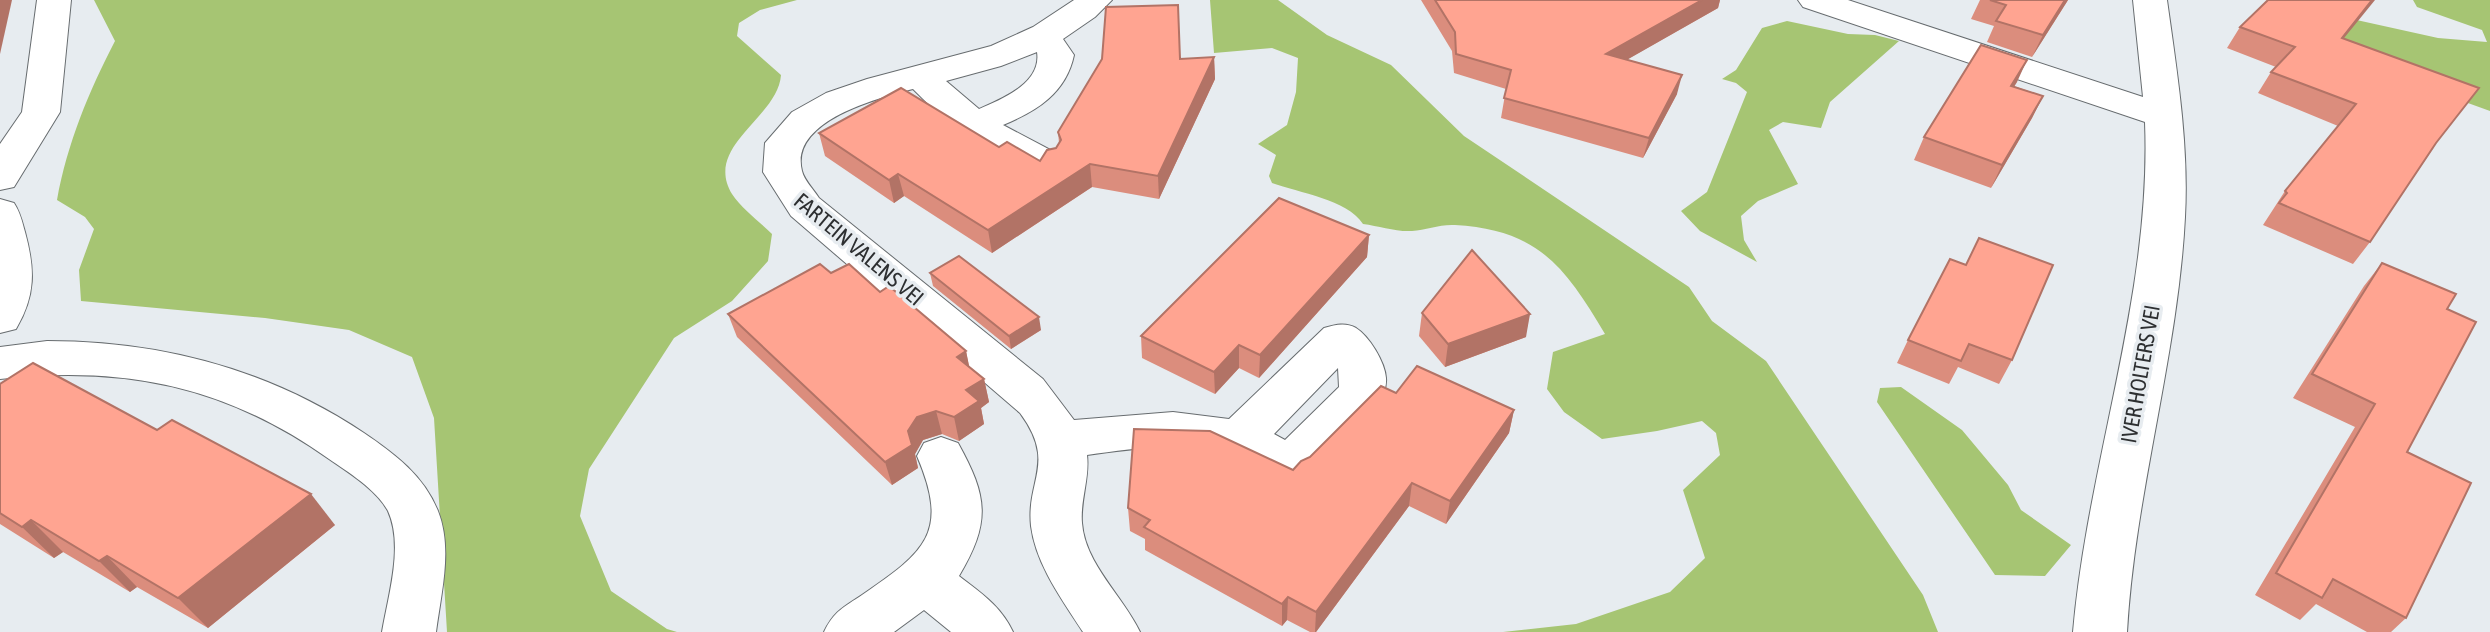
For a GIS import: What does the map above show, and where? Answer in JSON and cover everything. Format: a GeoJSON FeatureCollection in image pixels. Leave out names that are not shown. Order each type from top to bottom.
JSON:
{"type":"FeatureCollection","features":[{"type":"Feature","properties":{"kind":"street"},"geometry":{"type":"LineString","coordinates":[[0,178],[41,112],[54,0]]}},
{"type":"Feature","properties":{"kind":"street","name":"FARTEIN VALENS VEI"},"geometry":{"type":"LineString","coordinates":[[1095,0],[1043,35],[989,59],[849,96],[809,116],[797,127],[783,150],[781,161],[786,183],[805,207],[1027,391],[1049,414],[1064,460],[1057,526],[1061,545],[1113,632]]}},
{"type":"Feature","properties":{"kind":"street"},"geometry":{"type":"LineString","coordinates":[[1815,0],[2163,116]]}},
{"type":"Feature","properties":{"kind":"street","name":"IVER HOLTERS VEI"},"geometry":{"type":"LineString","coordinates":[[2100,632],[2109,545],[2162,249],[2166,157],[2150,0]]}},
{"type":"Feature","properties":{"kind":"street"},"geometry":{"type":"LineString","coordinates":[[975,124],[1011,108],[1043,87],[1050,77],[1056,55],[1043,35]]}},
{"type":"Feature","properties":{"kind":"street"},"geometry":{"type":"LineString","coordinates":[[921,76],[975,124],[1013,149],[1042,161]]}},
{"type":"Feature","properties":{"kind":"street"},"geometry":{"type":"LineString","coordinates":[[0,212],[14,260],[11,292],[0,318]]}},
{"type":"Feature","properties":{"kind":"street"},"geometry":{"type":"LineString","coordinates":[[0,363],[39,358],[107,358],[167,367],[209,377],[266,400],[345,444],[388,477],[412,510],[418,551],[409,632]]}},
{"type":"Feature","properties":{"kind":"street"},"geometry":{"type":"LineString","coordinates":[[1060,440],[1152,431],[1205,433],[1238,440]]}},
{"type":"Feature","properties":{"kind":"street"},"geometry":{"type":"LineString","coordinates":[[851,632],[924,580],[945,558],[956,539],[960,508],[955,479],[941,456]]}},
{"type":"Feature","properties":{"kind":"street"},"geometry":{"type":"LineString","coordinates":[[924,580],[971,616],[986,632]]}},
{"type":"Feature","properties":{"kind":"green space"},"geometry":{"type":"Polygon","coordinates":[[[94,0],[797,0],[760,10],[739,23],[737,36],[781,75],[768,105],[744,133],[727,161],[726,177],[732,194],[772,234],[768,261],[732,301],[674,338],[589,469],[580,516],[611,591],[667,629],[677,632],[447,632],[434,418],[412,357],[349,330],[265,318],[81,301],[79,270],[94,229],[85,217],[57,200],[80,118],[115,41],[94,0]]]}},
{"type":"Feature","properties":{"kind":"green space"},"geometry":{"type":"Polygon","coordinates":[[[1210,0],[1278,0],[1327,35],[1391,65],[1464,136],[1689,287],[1712,321],[1766,361],[1923,595],[1938,632],[1503,632],[1576,624],[1670,592],[1705,558],[1683,490],[1720,455],[1716,433],[1702,421],[1602,439],[1564,412],[1547,389],[1553,352],[1605,334],[1562,271],[1529,244],[1484,228],[1449,225],[1406,231],[1363,224],[1346,208],[1272,183],[1269,176],[1276,155],[1258,144],[1287,125],[1296,92],[1298,58],[1272,48],[1214,53],[1210,0]]]}},
{"type":"Feature","properties":{"kind":"green space"},"geometry":{"type":"Polygon","coordinates":[[[2413,0],[2490,0],[2490,111],[2285,37],[2352,19],[2438,38],[2487,42],[2482,30],[2417,7],[2413,0]]]}},
{"type":"Feature","properties":{"kind":"green space"},"geometry":{"type":"Polygon","coordinates":[[[1787,21],[1899,41],[1830,102],[1821,128],[1783,122],[1769,130],[1798,184],[1758,201],[1741,216],[1744,240],[1757,262],[1700,231],[1681,211],[1707,192],[1747,92],[1736,83],[1722,79],[1736,70],[1762,28],[1787,21]]]}},
{"type":"Feature","properties":{"kind":"green space"},"geometry":{"type":"Polygon","coordinates":[[[1901,387],[1962,430],[2008,485],[2021,510],[2071,545],[2045,576],[1995,575],[1877,402],[1880,388],[1901,387]]]}},
{"type":"Feature","properties":{"kind":"building"},"geometry":{"type":"Polygon","coordinates":[[[1435,0],[1702,0],[1606,54],[1682,75],[1649,138],[1504,98],[1511,70],[1456,54],[1455,32],[1435,0]]]}},
{"type":"Feature","properties":{"kind":"building"},"geometry":{"type":"Polygon","coordinates":[[[1990,0],[2065,0],[2043,35],[1996,21],[2006,5],[1990,0]]]}},
{"type":"Feature","properties":{"kind":"building"},"geometry":{"type":"Polygon","coordinates":[[[2268,0],[2372,0],[2342,38],[2479,88],[2436,143],[2370,242],[2279,203],[2287,193],[2285,191],[2356,104],[2271,72],[2295,47],[2240,27],[2268,0]]]}},
{"type":"Feature","properties":{"kind":"building"},"geometry":{"type":"Polygon","coordinates":[[[1178,5],[1180,59],[1214,57],[1158,176],[1090,164],[988,230],[898,174],[889,180],[819,133],[901,88],[999,147],[1007,142],[1040,161],[1047,150],[1056,148],[1061,140],[1058,132],[1102,59],[1106,7],[1178,5]]]}},
{"type":"Feature","properties":{"kind":"building"},"geometry":{"type":"Polygon","coordinates":[[[1981,45],[2027,60],[2011,86],[2043,96],[2002,165],[1924,137],[1981,45]]]}},
{"type":"Feature","properties":{"kind":"building"},"geometry":{"type":"Polygon","coordinates":[[[1279,198],[1369,235],[1260,355],[1239,345],[1214,372],[1141,336],[1279,198]]]}},
{"type":"Feature","properties":{"kind":"building"},"geometry":{"type":"Polygon","coordinates":[[[1979,238],[2053,265],[2012,360],[1969,344],[1961,361],[1908,340],[1950,259],[1966,265],[1979,238]]]}},
{"type":"Feature","properties":{"kind":"building"},"geometry":{"type":"Polygon","coordinates":[[[1472,250],[1530,314],[1448,344],[1422,313],[1472,250]]]}},
{"type":"Feature","properties":{"kind":"building"},"geometry":{"type":"Polygon","coordinates":[[[959,256],[1039,317],[1009,336],[930,273],[959,256]]]}},
{"type":"Feature","properties":{"kind":"building"},"geometry":{"type":"Polygon","coordinates":[[[2382,263],[2456,294],[2447,309],[2476,322],[2407,452],[2471,483],[2406,618],[2333,579],[2322,598],[2276,573],[2375,404],[2312,374],[2382,263]]]}},
{"type":"Feature","properties":{"kind":"building"},"geometry":{"type":"Polygon","coordinates":[[[820,264],[831,273],[849,264],[880,292],[889,286],[966,351],[957,357],[984,379],[966,390],[979,401],[954,417],[936,411],[917,417],[908,431],[912,445],[885,462],[728,314],[820,264]]]}},
{"type":"Feature","properties":{"kind":"building"},"geometry":{"type":"Polygon","coordinates":[[[33,363],[157,430],[172,420],[311,494],[178,598],[107,556],[99,561],[31,520],[22,527],[0,513],[0,384],[33,363]]]}},
{"type":"Feature","properties":{"kind":"building"},"geometry":{"type":"Polygon","coordinates":[[[1417,366],[1514,410],[1450,501],[1412,483],[1316,612],[1288,597],[1282,604],[1144,527],[1150,520],[1128,508],[1134,429],[1210,431],[1293,470],[1381,386],[1396,393],[1417,366]]]}}]}
